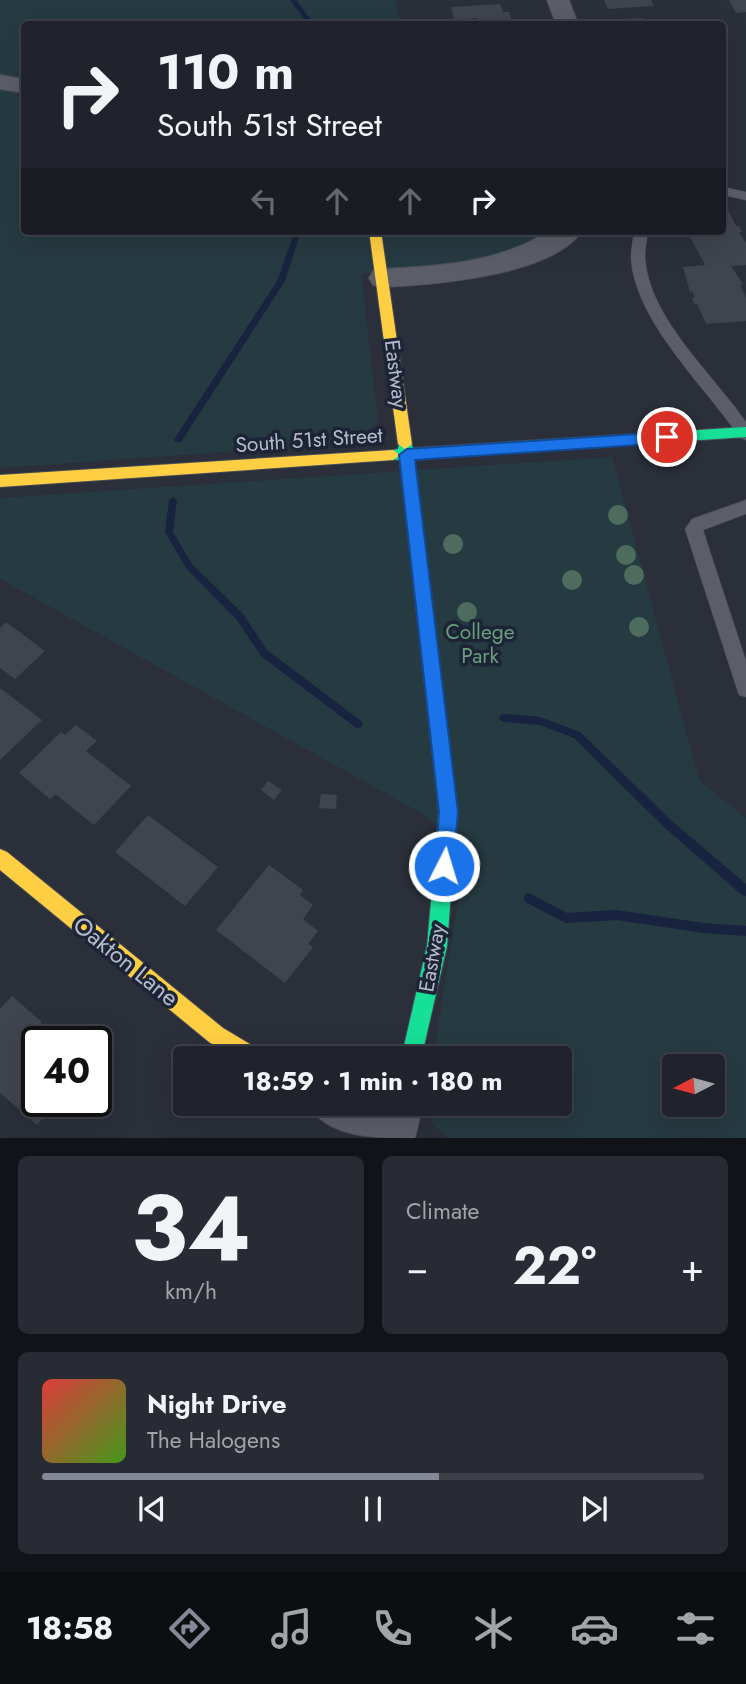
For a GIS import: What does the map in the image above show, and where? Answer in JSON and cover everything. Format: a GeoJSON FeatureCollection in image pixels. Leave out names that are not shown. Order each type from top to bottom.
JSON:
{"type":"FeatureCollection","features":[{"type":"Feature","properties":{"kind":"street"},"geometry":{"type":"LineString","coordinates":[[558,0],[566,21]]}},
{"type":"Feature","properties":{"kind":"street"},"geometry":{"type":"LineString","coordinates":[[0,82],[21,86]]}},
{"type":"Feature","properties":{"kind":"street","name":"Eastway"},"geometry":{"type":"LineString","coordinates":[[376,235],[407,455],[449,812],[437,946],[414,1046]]}},
{"type":"Feature","properties":{"kind":"street"},"geometry":{"type":"LineString","coordinates":[[383,278],[439,275],[489,267],[532,253],[561,235]]}},
{"type":"Feature","properties":{"kind":"street","name":"South 51st Street"},"geometry":{"type":"LineString","coordinates":[[0,481],[746,433]]}},
{"type":"Feature","properties":{"kind":"street","name":"Oakton Lane"},"geometry":{"type":"LineString","coordinates":[[0,858],[216,1035],[234,1046]]}},
{"type":"Feature","properties":{"kind":"street"},"geometry":{"type":"LineString","coordinates":[[349,1116],[382,1138]]}},
{"type":"Feature","properties":{"kind":"street"},"geometry":{"type":"LineString","coordinates":[[391,1138],[397,1116]]}},
{"type":"Feature","properties":{"kind":"lane"},"geometry":{"type":"LineString","coordinates":[[726,192],[746,196]]}},
{"type":"Feature","properties":{"kind":"lane"},"geometry":{"type":"LineString","coordinates":[[640,235],[636,247],[637,266],[654,309],[746,433]]}},
{"type":"Feature","properties":{"kind":"lane"},"geometry":{"type":"LineString","coordinates":[[746,507],[698,524],[694,529],[746,689]]}},
{"type":"Feature","properties":{"kind":"green space"},"geometry":{"type":"Polygon","coordinates":[[[0,0],[396,0],[400,21],[21,21],[21,235],[538,235],[502,252],[480,258],[433,267],[361,274],[378,423],[364,436],[336,444],[0,468],[0,0]]]}},
{"type":"Feature","properties":{"kind":"green space","name":"College Park"},"geometry":{"type":"Polygon","coordinates":[[[612,457],[699,780],[746,818],[746,1138],[448,1138],[434,1125],[430,1116],[572,1116],[572,1046],[435,1046],[467,845],[421,813],[0,579],[0,498],[612,457]]]}},
{"type":"Feature","properties":{"kind":"building"},"geometry":{"type":"Polygon","coordinates":[[[604,0],[651,0],[654,6],[608,9],[604,0]]]}},
{"type":"Feature","properties":{"kind":"building"},"geometry":{"type":"Polygon","coordinates":[[[729,0],[746,0],[746,12],[736,13],[729,0]]]}},
{"type":"Feature","properties":{"kind":"building"},"geometry":{"type":"Polygon","coordinates":[[[500,4],[503,12],[509,12],[512,21],[478,21],[477,18],[454,20],[451,7],[500,4]]]}},
{"type":"Feature","properties":{"kind":"building"},"geometry":{"type":"Polygon","coordinates":[[[642,18],[644,21],[610,21],[642,18]]]}},
{"type":"Feature","properties":{"kind":"building"},"geometry":{"type":"Polygon","coordinates":[[[726,212],[729,212],[736,226],[739,226],[742,232],[739,232],[746,243],[746,265],[731,266],[743,284],[740,285],[746,297],[746,321],[706,324],[697,304],[694,304],[692,298],[695,297],[692,291],[690,292],[683,267],[705,265],[689,235],[726,235],[726,212]]]}},
{"type":"Feature","properties":{"kind":"building"},"geometry":{"type":"Polygon","coordinates":[[[6,622],[45,651],[15,679],[0,668],[0,628],[6,622]]]}},
{"type":"Feature","properties":{"kind":"building"},"geometry":{"type":"Polygon","coordinates":[[[0,688],[42,720],[0,760],[0,688]]]}},
{"type":"Feature","properties":{"kind":"building"},"geometry":{"type":"Polygon","coordinates":[[[76,725],[97,741],[86,751],[131,786],[94,825],[55,794],[50,799],[19,773],[61,732],[65,735],[76,725]]]}},
{"type":"Feature","properties":{"kind":"building"},"geometry":{"type":"Polygon","coordinates":[[[268,781],[282,790],[274,800],[261,790],[268,781]]]}},
{"type":"Feature","properties":{"kind":"building"},"geometry":{"type":"Polygon","coordinates":[[[321,794],[337,795],[336,809],[319,808],[321,794]]]}},
{"type":"Feature","properties":{"kind":"building"},"geometry":{"type":"Polygon","coordinates":[[[148,815],[218,867],[185,906],[115,852],[148,815]]]}},
{"type":"Feature","properties":{"kind":"building"},"geometry":{"type":"Polygon","coordinates":[[[269,865],[303,890],[300,895],[313,905],[303,919],[318,931],[308,944],[313,947],[285,983],[216,930],[269,865]]]}},
{"type":"Feature","properties":{"kind":"building"},"geometry":{"type":"Polygon","coordinates":[[[12,996],[42,1022],[39,1026],[21,1026],[21,1111],[0,1093],[0,1009],[12,996]]]}},
{"type":"Feature","properties":{"kind":"building"},"geometry":{"type":"Polygon","coordinates":[[[28,1117],[44,1117],[37,1125],[28,1117]]]}},
{"type":"Feature","properties":{"kind":"waterway"},"geometry":{"type":"LineString","coordinates":[[293,0],[309,21]]}},
{"type":"Feature","properties":{"kind":"waterway"},"geometry":{"type":"LineString","coordinates":[[178,440],[281,281],[297,235]]}},
{"type":"Feature","properties":{"kind":"waterway"},"geometry":{"type":"LineString","coordinates":[[173,500],[169,532],[189,566],[240,617],[264,653],[358,724]]}},
{"type":"Feature","properties":{"kind":"waterway"},"geometry":{"type":"LineString","coordinates":[[504,718],[540,721],[577,735],[669,825],[746,891]]}},
{"type":"Feature","properties":{"kind":"waterway"},"geometry":{"type":"LineString","coordinates":[[529,898],[566,918],[616,915],[704,928],[746,931]]}},
{"type":"Feature","properties":{"kind":"traffic: fast"},"geometry":{"type":"LineString","coordinates":[[393,455],[746,432]]}},
{"type":"Feature","properties":{"kind":"traffic: fast"},"geometry":{"type":"LineString","coordinates":[[405,444],[448,812],[437,946],[414,1046]]}},
{"type":"Feature","properties":{"kind":"traffic: slow"},"geometry":{"type":"LineString","coordinates":[[376,235],[405,444]]}},
{"type":"Feature","properties":{"kind":"traffic: slow"},"geometry":{"type":"LineString","coordinates":[[0,481],[393,455]]}},
{"type":"Feature","properties":{"kind":"traffic: slow"},"geometry":{"type":"LineString","coordinates":[[0,858],[216,1035],[234,1046]]}},
{"type":"Feature","properties":{"kind":"route"},"geometry":{"type":"LineString","coordinates":[[444,866],[449,812],[407,455],[667,437]]}}]}
